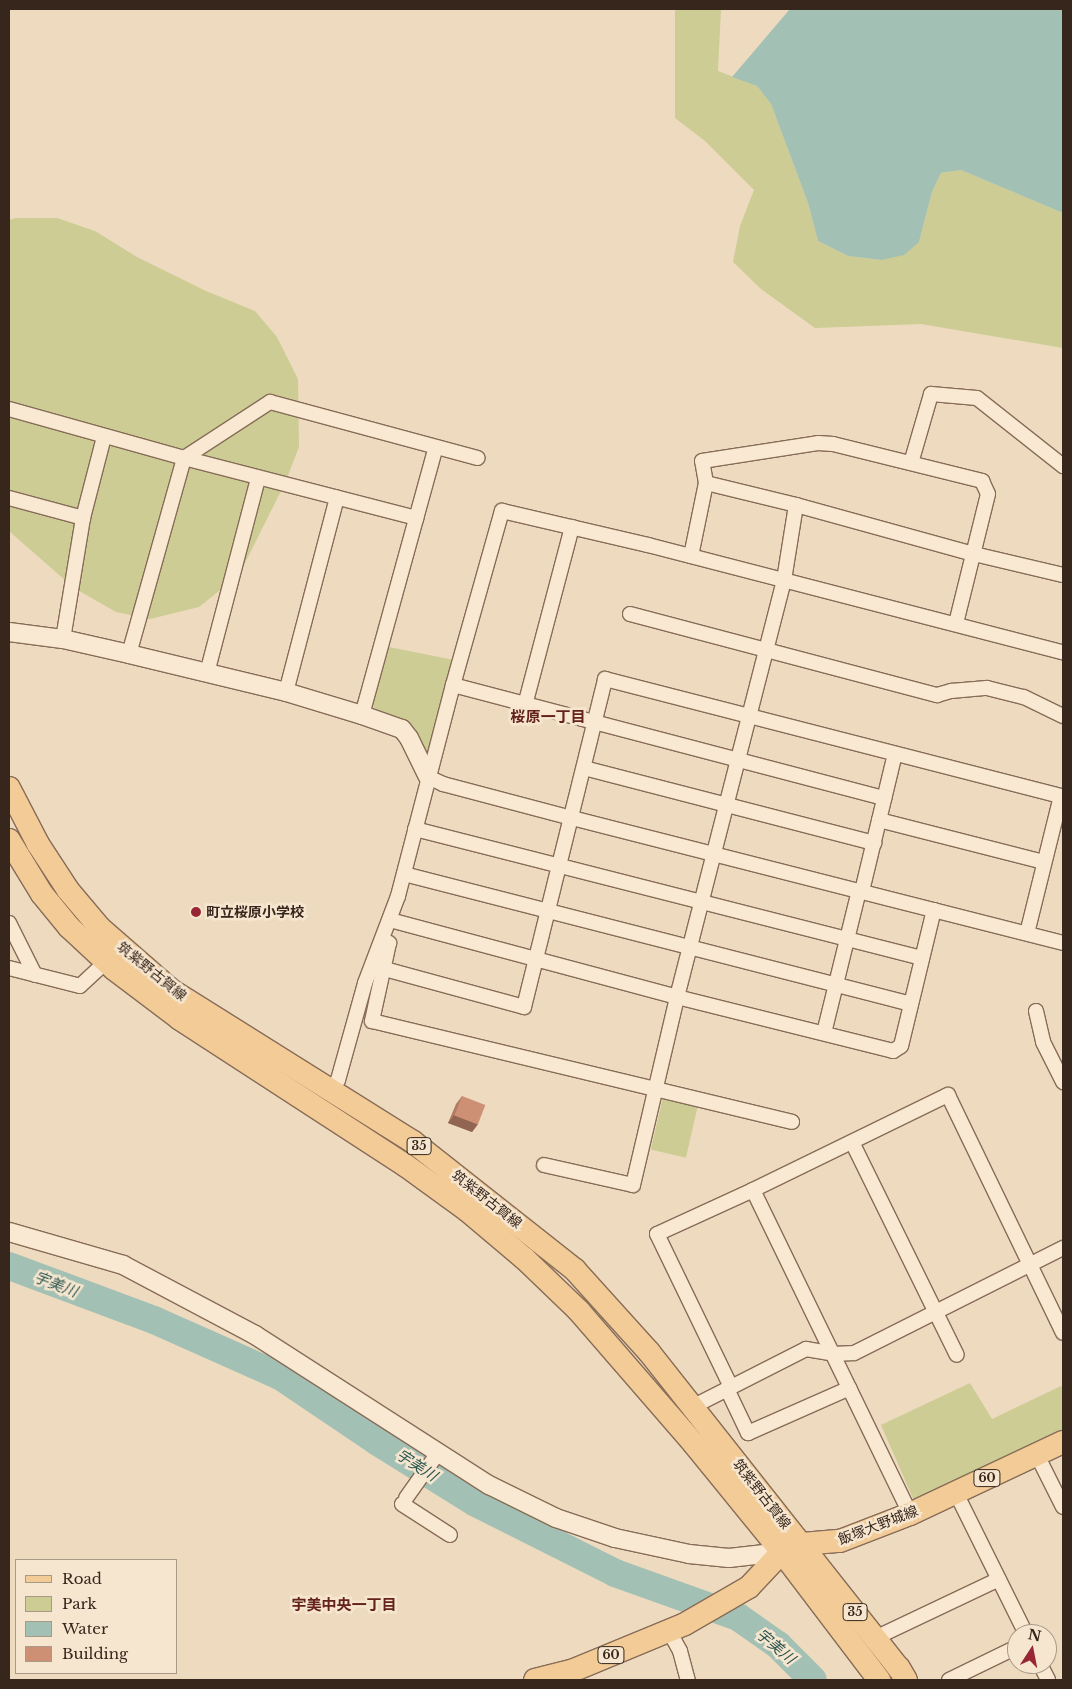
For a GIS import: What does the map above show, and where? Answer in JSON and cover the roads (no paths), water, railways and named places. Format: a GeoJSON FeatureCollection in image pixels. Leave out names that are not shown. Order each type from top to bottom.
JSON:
{"type":"FeatureCollection","features":[{"type":"Feature","properties":{"kind":"main road","name":"筑紫野古賀線"},"geometry":{"type":"LineString","coordinates":[[9,788],[38,844],[68,890],[100,928],[171,990],[413,1142],[579,1266],[692,1407],[792,1548],[879,1680]]}},
{"type":"Feature","properties":{"kind":"main road","name":"筑紫野古賀線"},"geometry":{"type":"LineString","coordinates":[[9,840],[42,894],[70,927],[106,962],[180,1019],[405,1165],[467,1210],[525,1259],[579,1310],[613,1347],[875,1638],[906,1680]]}},
{"type":"Feature","properties":{"kind":"main road","name":"飯塚大野城線"},"geometry":{"type":"LineString","coordinates":[[792,1548],[840,1541],[910,1514],[1063,1442]]}},
{"type":"Feature","properties":{"kind":"main road","name":"60"},"geometry":{"type":"LineString","coordinates":[[535,1680],[574,1670],[677,1628],[749,1587],[792,1548]]}},
{"type":"Feature","properties":{"kind":"street"},"geometry":{"type":"LineString","coordinates":[[911,463],[931,394],[977,398],[1063,466]]}},
{"type":"Feature","properties":{"kind":"street"},"geometry":{"type":"LineString","coordinates":[[129,654],[184,458],[270,402],[478,458]]}},
{"type":"Feature","properties":{"kind":"street"},"geometry":{"type":"LineString","coordinates":[[9,409],[258,478],[416,518]]}},
{"type":"Feature","properties":{"kind":"street"},"geometry":{"type":"LineString","coordinates":[[63,639],[83,518],[104,436]]}},
{"type":"Feature","properties":{"kind":"street"},"geometry":{"type":"LineString","coordinates":[[691,556],[706,483],[702,461],[818,442],[911,463],[982,481],[988,494],[956,623]]}},
{"type":"Feature","properties":{"kind":"street"},"geometry":{"type":"LineString","coordinates":[[362,715],[436,447]]}},
{"type":"Feature","properties":{"kind":"street"},"geometry":{"type":"LineString","coordinates":[[207,673],[258,478]]}},
{"type":"Feature","properties":{"kind":"street"},"geometry":{"type":"LineString","coordinates":[[706,483],[796,504],[974,554],[1063,575]]}},
{"type":"Feature","properties":{"kind":"street"},"geometry":{"type":"LineString","coordinates":[[9,498],[83,518]]}},
{"type":"Feature","properties":{"kind":"street"},"geometry":{"type":"LineString","coordinates":[[286,692],[337,498]]}},
{"type":"Feature","properties":{"kind":"street"},"geometry":{"type":"LineString","coordinates":[[544,1165],[633,1185],[689,948],[784,580],[796,504]]}},
{"type":"Feature","properties":{"kind":"street"},"geometry":{"type":"LineString","coordinates":[[331,1092],[338,1080],[365,983],[390,920],[404,874],[428,777],[502,511],[691,556],[1063,652]]}},
{"type":"Feature","properties":{"kind":"street"},"geometry":{"type":"LineString","coordinates":[[525,705],[572,527]]}},
{"type":"Feature","properties":{"kind":"street"},"geometry":{"type":"LineString","coordinates":[[630,614],[937,695],[987,688],[1024,697],[1063,716]]}},
{"type":"Feature","properties":{"kind":"street"},"geometry":{"type":"LineString","coordinates":[[9,632],[63,639],[286,692],[402,729],[428,777],[443,784],[1063,943]]}},
{"type":"Feature","properties":{"kind":"street"},"geometry":{"type":"LineString","coordinates":[[385,969],[524,1007],[605,679],[1061,796],[1027,934]]}},
{"type":"Feature","properties":{"kind":"street"},"geometry":{"type":"LineString","coordinates":[[453,685],[884,798]]}},
{"type":"Feature","properties":{"kind":"street"},"geometry":{"type":"LineString","coordinates":[[824,1033],[846,940],[874,844],[895,754]]}},
{"type":"Feature","properties":{"kind":"street"},"geometry":{"type":"LineString","coordinates":[[584,768],[874,844]]}},
{"type":"Feature","properties":{"kind":"street"},"geometry":{"type":"LineString","coordinates":[[879,820],[1044,862]]}},
{"type":"Feature","properties":{"kind":"street"},"geometry":{"type":"LineString","coordinates":[[415,829],[922,958]]}},
{"type":"Feature","properties":{"kind":"street"},"geometry":{"type":"LineString","coordinates":[[404,874],[911,1004]]}},
{"type":"Feature","properties":{"kind":"street"},"geometry":{"type":"LineString","coordinates":[[390,920],[677,997],[893,1051],[900,1046],[934,910]]}},
{"type":"Feature","properties":{"kind":"street"},"geometry":{"type":"LineString","coordinates":[[9,923],[35,975]]}},
{"type":"Feature","properties":{"kind":"street"},"geometry":{"type":"LineString","coordinates":[[382,940],[389,943],[385,969],[376,991],[372,1021],[792,1122]]}},
{"type":"Feature","properties":{"kind":"street"},"geometry":{"type":"LineString","coordinates":[[9,968],[80,986],[106,962]]}},
{"type":"Feature","properties":{"kind":"street"},"geometry":{"type":"LineString","coordinates":[[1036,1011],[1043,1042],[1063,1082]]}},
{"type":"Feature","properties":{"kind":"street"},"geometry":{"type":"LineString","coordinates":[[850,1388],[748,1433],[657,1234],[753,1190],[948,1095],[1063,1333]]}},
{"type":"Feature","properties":{"kind":"street"},"geometry":{"type":"LineString","coordinates":[[852,1142],[957,1355]]}},
{"type":"Feature","properties":{"kind":"street"},"geometry":{"type":"LineString","coordinates":[[753,1190],[910,1514]]}},
{"type":"Feature","properties":{"kind":"street"},"geometry":{"type":"LineString","coordinates":[[9,1232],[123,1265],[255,1335],[435,1457],[556,1518],[615,1538],[689,1554],[729,1558],[792,1548]]}},
{"type":"Feature","properties":{"kind":"street"},"geometry":{"type":"LineString","coordinates":[[692,1407],[806,1349],[833,1354],[854,1353],[1063,1248]]}},
{"type":"Feature","properties":{"kind":"street"},"geometry":{"type":"LineString","coordinates":[[1037,1455],[1063,1507]]}},
{"type":"Feature","properties":{"kind":"street"},"geometry":{"type":"LineString","coordinates":[[435,1457],[404,1501],[450,1535]]}},
{"type":"Feature","properties":{"kind":"street"},"geometry":{"type":"LineString","coordinates":[[956,1493],[1021,1624]]}},
{"type":"Feature","properties":{"kind":"street"},"geometry":{"type":"LineString","coordinates":[[875,1638],[999,1579]]}},
{"type":"Feature","properties":{"kind":"street"},"geometry":{"type":"LineString","coordinates":[[677,1628],[680,1651],[688,1680]]}},
{"type":"Feature","properties":{"kind":"street"},"geometry":{"type":"LineString","coordinates":[[949,1680],[1007,1652]]}},
{"type":"Feature","properties":{"kind":"water"},"geometry":{"type":"Polygon","coordinates":[[[790,9],[1063,9],[1063,213],[961,170],[941,173],[932,192],[919,242],[904,255],[881,260],[848,256],[818,241],[808,203],[771,104],[757,86],[732,77],[790,9]]]}},
{"type":"Feature","properties":{"kind":"waterway","name":"宇美川"},"geometry":{"type":"LineString","coordinates":[[9,1266],[154,1320],[280,1376],[378,1442],[476,1503],[615,1573],[738,1617],[778,1645],[813,1680]]}},
{"type":"Feature","properties":{"kind":"place","name":"町立桜原小学校"},"geometry":{"type":"Point","coordinates":[196,912]}},
{"type":"Feature","properties":{"kind":"district","name":"桜原一丁目"},"geometry":{"type":"Point","coordinates":[548,717]}},
{"type":"Feature","properties":{"kind":"district","name":"宇美中央一丁目"},"geometry":{"type":"Point","coordinates":[344,1605]}}]}
